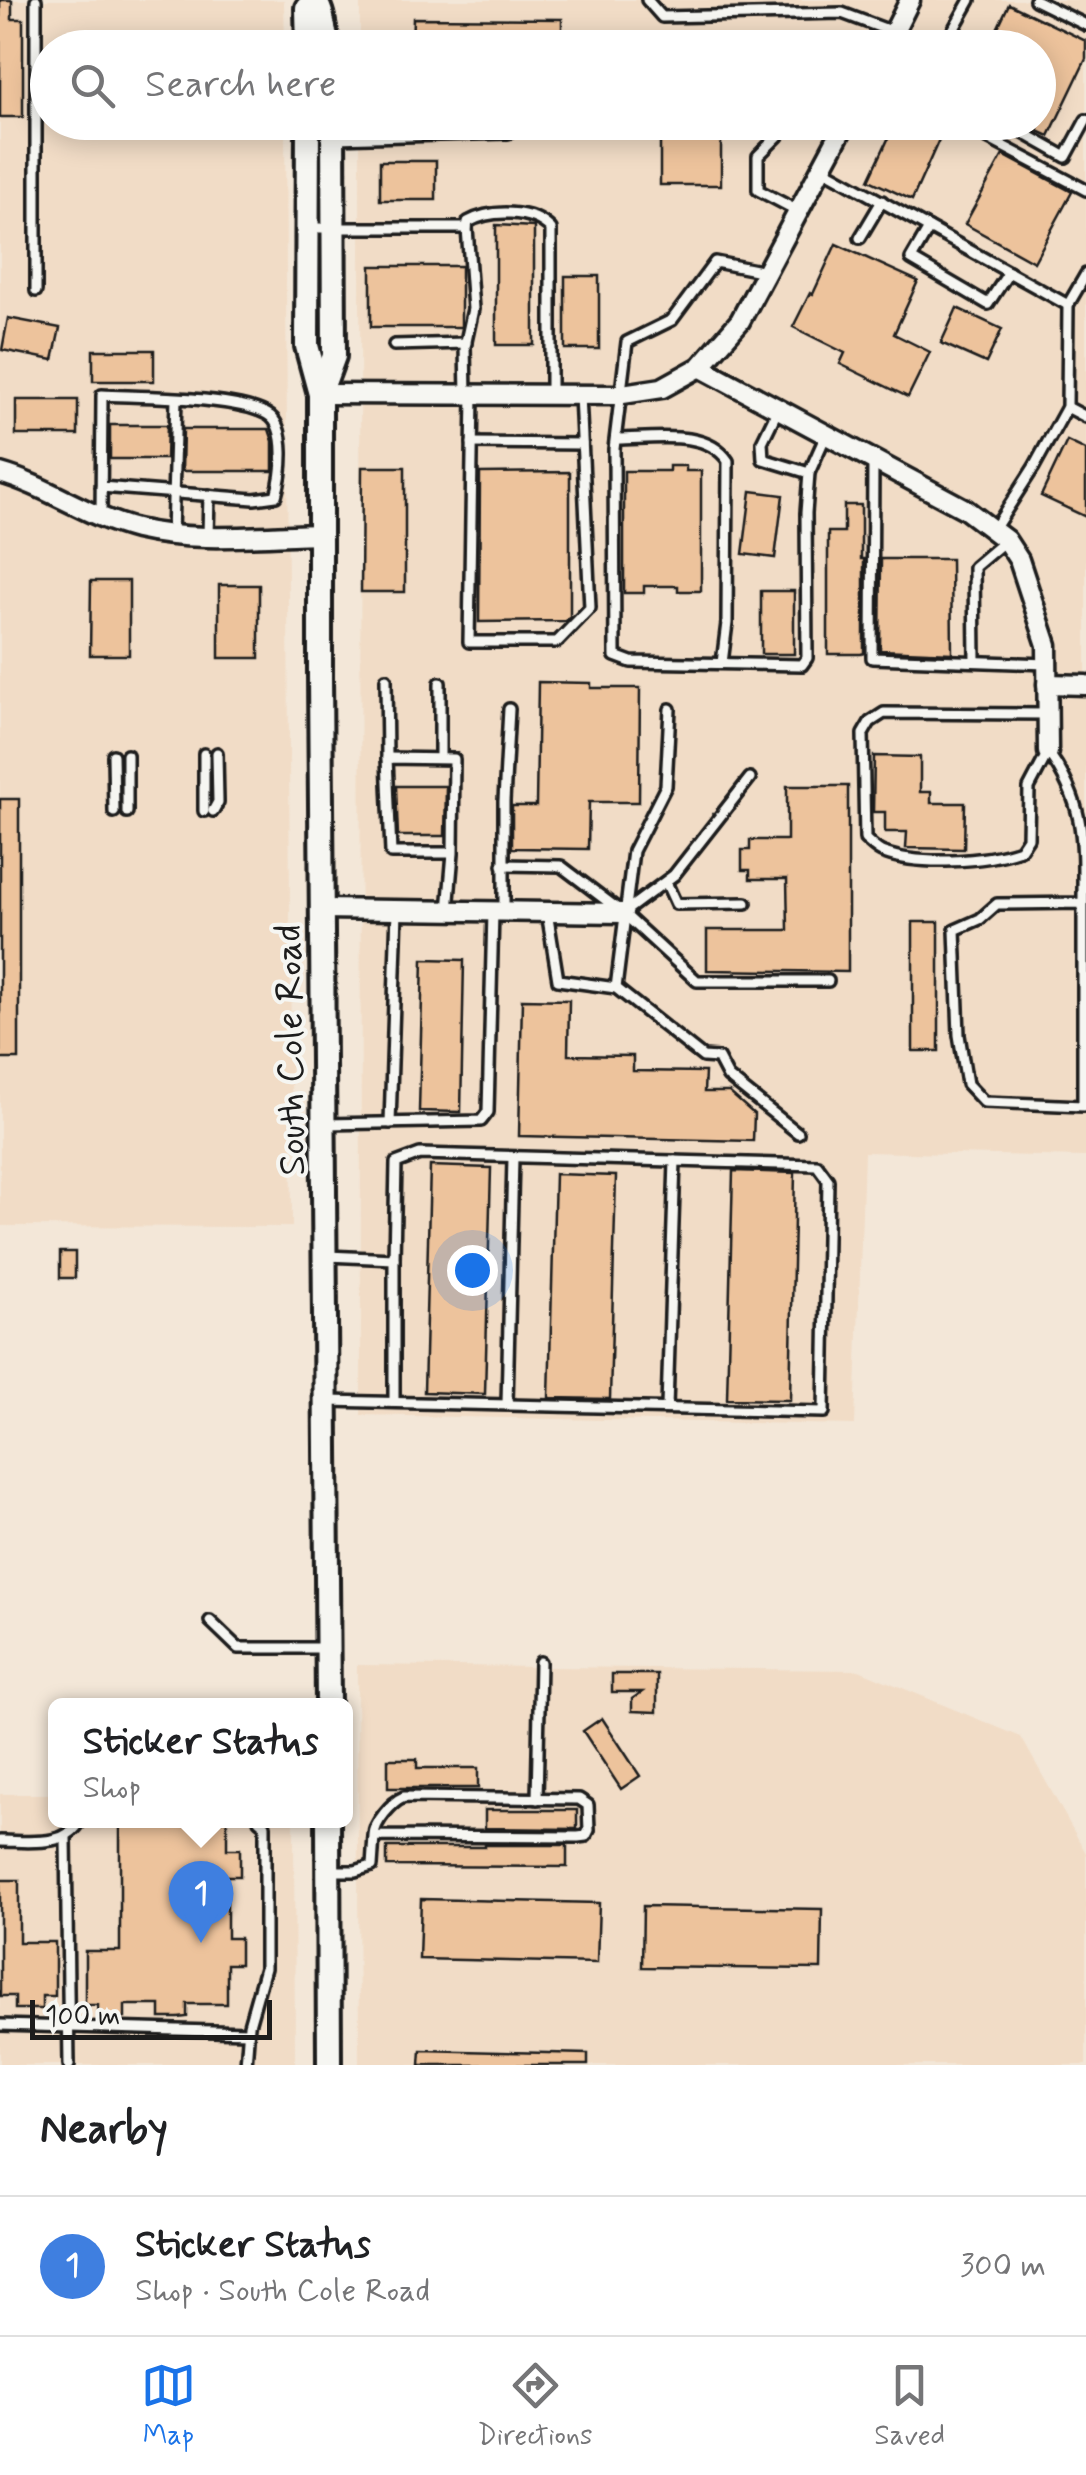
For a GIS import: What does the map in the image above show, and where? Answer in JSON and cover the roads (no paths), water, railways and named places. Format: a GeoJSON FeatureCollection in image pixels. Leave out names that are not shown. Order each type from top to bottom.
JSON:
{"type":"FeatureCollection","features":[{"type":"Feature","properties":{"kind":"main road"},"geometry":{"type":"LineString","coordinates":[[307,0],[308,30]]}},
{"type":"Feature","properties":{"kind":"main road"},"geometry":{"type":"LineString","coordinates":[[314,0],[319,5],[323,30]]}},
{"type":"Feature","properties":{"kind":"main road"},"geometry":{"type":"LineString","coordinates":[[332,30],[333,0]]}},
{"type":"Feature","properties":{"kind":"main road","name":"South Cole Road"},"geometry":{"type":"LineString","coordinates":[[308,140],[307,346],[320,394],[322,534],[328,1698]]}},
{"type":"Feature","properties":{"kind":"main road","name":"South Cole Road"},"geometry":{"type":"LineString","coordinates":[[320,394],[334,356],[333,140]]}},
{"type":"Feature","properties":{"kind":"main road"},"geometry":{"type":"LineString","coordinates":[[328,1828],[329,2065]]}},
{"type":"Feature","properties":{"kind":"street"},"geometry":{"type":"LineString","coordinates":[[895,30],[910,0]]}},
{"type":"Feature","properties":{"kind":"street"},"geometry":{"type":"LineString","coordinates":[[320,394],[580,395],[662,388],[700,367],[740,321],[837,140]]}},
{"type":"Feature","properties":{"kind":"street"},"geometry":{"type":"LineString","coordinates":[[700,367],[965,509],[999,536],[1019,560],[1047,646],[1048,752]]}},
{"type":"Feature","properties":{"kind":"street"},"geometry":{"type":"LineString","coordinates":[[0,473],[137,529],[208,535],[322,534]]}},
{"type":"Feature","properties":{"kind":"street"},"geometry":{"type":"LineString","coordinates":[[1048,684],[1086,685]]}},
{"type":"Feature","properties":{"kind":"street"},"geometry":{"type":"LineString","coordinates":[[322,909],[623,914]]}},
{"type":"Feature","properties":{"kind":"lane"},"geometry":{"type":"LineString","coordinates":[[36,0],[36,30]]}},
{"type":"Feature","properties":{"kind":"lane"},"geometry":{"type":"LineString","coordinates":[[647,0],[662,17],[842,13],[872,30]]}},
{"type":"Feature","properties":{"kind":"lane"},"geometry":{"type":"LineString","coordinates":[[953,30],[970,0]]}},
{"type":"Feature","properties":{"kind":"lane"},"geometry":{"type":"LineString","coordinates":[[1035,0],[1086,25]]}},
{"type":"Feature","properties":{"kind":"lane"},"geometry":{"type":"LineString","coordinates":[[1036,140],[1066,157],[1086,120]]}},
{"type":"Feature","properties":{"kind":"lane"},"geometry":{"type":"LineString","coordinates":[[36,140],[36,291]]}},
{"type":"Feature","properties":{"kind":"lane"},"geometry":{"type":"LineString","coordinates":[[774,140],[758,156],[758,190],[798,211]]}},
{"type":"Feature","properties":{"kind":"lane"},"geometry":{"type":"LineString","coordinates":[[991,140],[1086,190]]}},
{"type":"Feature","properties":{"kind":"lane"},"geometry":{"type":"LineString","coordinates":[[822,168],[1068,305]]}},
{"type":"Feature","properties":{"kind":"lane"},"geometry":{"type":"LineString","coordinates":[[860,238],[882,202]]}},
{"type":"Feature","properties":{"kind":"lane"},"geometry":{"type":"LineString","coordinates":[[551,395],[551,230],[532,215],[479,216],[468,222],[467,228],[473,309],[466,344],[472,443],[469,642],[557,642],[590,608],[580,395]]}},
{"type":"Feature","properties":{"kind":"lane"},"geometry":{"type":"LineString","coordinates":[[308,228],[467,228]]}},
{"type":"Feature","properties":{"kind":"lane"},"geometry":{"type":"LineString","coordinates":[[929,228],[911,259],[988,304],[1009,272]]}},
{"type":"Feature","properties":{"kind":"lane"},"geometry":{"type":"LineString","coordinates":[[766,272],[715,262],[672,320],[628,342],[614,449],[615,656],[631,662],[802,665],[807,658],[806,513],[810,472],[826,435]]}},
{"type":"Feature","properties":{"kind":"lane"},"geometry":{"type":"LineString","coordinates":[[975,661],[974,566],[999,536],[1067,407],[1068,305],[1086,274]]}},
{"type":"Feature","properties":{"kind":"lane"},"geometry":{"type":"LineString","coordinates":[[394,344],[466,344]]}},
{"type":"Feature","properties":{"kind":"lane"},"geometry":{"type":"LineString","coordinates":[[101,487],[254,499],[276,496],[280,434],[277,424],[267,414],[217,401],[102,394],[101,487],[101,517]]}},
{"type":"Feature","properties":{"kind":"lane"},"geometry":{"type":"LineString","coordinates":[[172,534],[176,399]]}},
{"type":"Feature","properties":{"kind":"lane"},"geometry":{"type":"LineString","coordinates":[[1067,407],[1086,417]]}},
{"type":"Feature","properties":{"kind":"lane"},"geometry":{"type":"LineString","coordinates":[[778,410],[762,442],[762,459],[810,472]]}},
{"type":"Feature","properties":{"kind":"lane"},"geometry":{"type":"LineString","coordinates":[[617,439],[706,441],[721,450],[728,461],[722,663]]}},
{"type":"Feature","properties":{"kind":"lane"},"geometry":{"type":"LineString","coordinates":[[472,443],[582,444]]}},
{"type":"Feature","properties":{"kind":"lane"},"geometry":{"type":"LineString","coordinates":[[873,460],[872,658],[1047,664]]}},
{"type":"Feature","properties":{"kind":"lane"},"geometry":{"type":"LineString","coordinates":[[208,535],[209,495]]}},
{"type":"Feature","properties":{"kind":"lane"},"geometry":{"type":"LineString","coordinates":[[386,679],[391,853],[453,853]]}},
{"type":"Feature","properties":{"kind":"lane"},"geometry":{"type":"LineString","coordinates":[[440,683],[440,758]]}},
{"type":"Feature","properties":{"kind":"lane"},"geometry":{"type":"LineString","coordinates":[[325,1124],[481,1122],[488,1112],[509,709]]}},
{"type":"Feature","properties":{"kind":"lane"},"geometry":{"type":"LineString","coordinates":[[616,988],[633,851],[666,786],[670,709]]}},
{"type":"Feature","properties":{"kind":"lane"},"geometry":{"type":"LineString","coordinates":[[1048,714],[884,713],[870,722],[863,734],[865,838],[880,852],[910,859],[994,859],[1020,850],[1028,838],[1029,788],[1048,752],[1069,782],[1081,822],[1085,876],[1084,1106],[984,1102],[967,1084],[959,1035],[955,930],[980,919],[997,904],[1084,904]]}},
{"type":"Feature","properties":{"kind":"lane"},"geometry":{"type":"LineString","coordinates":[[204,754],[208,811],[218,802],[218,753]]}},
{"type":"Feature","properties":{"kind":"lane"},"geometry":{"type":"LineString","coordinates":[[127,754],[127,812]]}},
{"type":"Feature","properties":{"kind":"lane"},"geometry":{"type":"LineString","coordinates":[[113,755],[114,812]]}},
{"type":"Feature","properties":{"kind":"lane"},"geometry":{"type":"LineString","coordinates":[[387,758],[454,759],[448,911]]}},
{"type":"Feature","properties":{"kind":"lane"},"geometry":{"type":"LineString","coordinates":[[623,914],[666,882],[750,778]]}},
{"type":"Feature","properties":{"kind":"lane"},"geometry":{"type":"LineString","coordinates":[[503,864],[562,866],[623,914],[697,981],[828,981]]}},
{"type":"Feature","properties":{"kind":"lane"},"geometry":{"type":"LineString","coordinates":[[666,882],[676,904],[746,904]]}},
{"type":"Feature","properties":{"kind":"lane"},"geometry":{"type":"LineString","coordinates":[[390,1123],[398,910]]}},
{"type":"Feature","properties":{"kind":"lane"},"geometry":{"type":"LineString","coordinates":[[547,912],[558,980],[616,988],[703,1056],[718,1058],[728,1077],[798,1133]]}},
{"type":"Feature","properties":{"kind":"lane"},"geometry":{"type":"LineString","coordinates":[[328,1401],[824,1412],[828,1180],[817,1165],[420,1154],[396,1163],[394,1402]]}},
{"type":"Feature","properties":{"kind":"lane"},"geometry":{"type":"LineString","coordinates":[[508,1404],[513,1158]]}},
{"type":"Feature","properties":{"kind":"lane"},"geometry":{"type":"LineString","coordinates":[[668,1407],[674,1162]]}},
{"type":"Feature","properties":{"kind":"lane"},"geometry":{"type":"LineString","coordinates":[[326,1256],[394,1259]]}},
{"type":"Feature","properties":{"kind":"lane"},"geometry":{"type":"LineString","coordinates":[[210,1620],[238,1648],[328,1648]]}},
{"type":"Feature","properties":{"kind":"lane"},"geometry":{"type":"LineString","coordinates":[[537,1799],[540,1662]]}},
{"type":"Feature","properties":{"kind":"lane"},"geometry":{"type":"LineString","coordinates":[[328,1871],[355,1871],[372,1866],[374,1828],[396,1800],[404,1797],[586,1802],[589,1830],[578,1838],[374,1836]]}},
{"type":"Feature","properties":{"kind":"lane"},"geometry":{"type":"LineString","coordinates":[[0,1842],[59,1840],[74,1834],[77,1828]]}},
{"type":"Feature","properties":{"kind":"lane"},"geometry":{"type":"LineString","coordinates":[[246,2065],[248,2032],[265,1968],[264,1828]]}},
{"type":"Feature","properties":{"kind":"lane"},"geometry":{"type":"LineString","coordinates":[[66,1837],[69,2065]]}},
{"type":"Feature","properties":{"kind":"lane"},"geometry":{"type":"LineString","coordinates":[[0,2026],[248,2032]]}},
{"type":"Feature","properties":{"kind":"place","name":"Sticker Status"},"geometry":{"type":"Point","coordinates":[201,1943]}}]}
